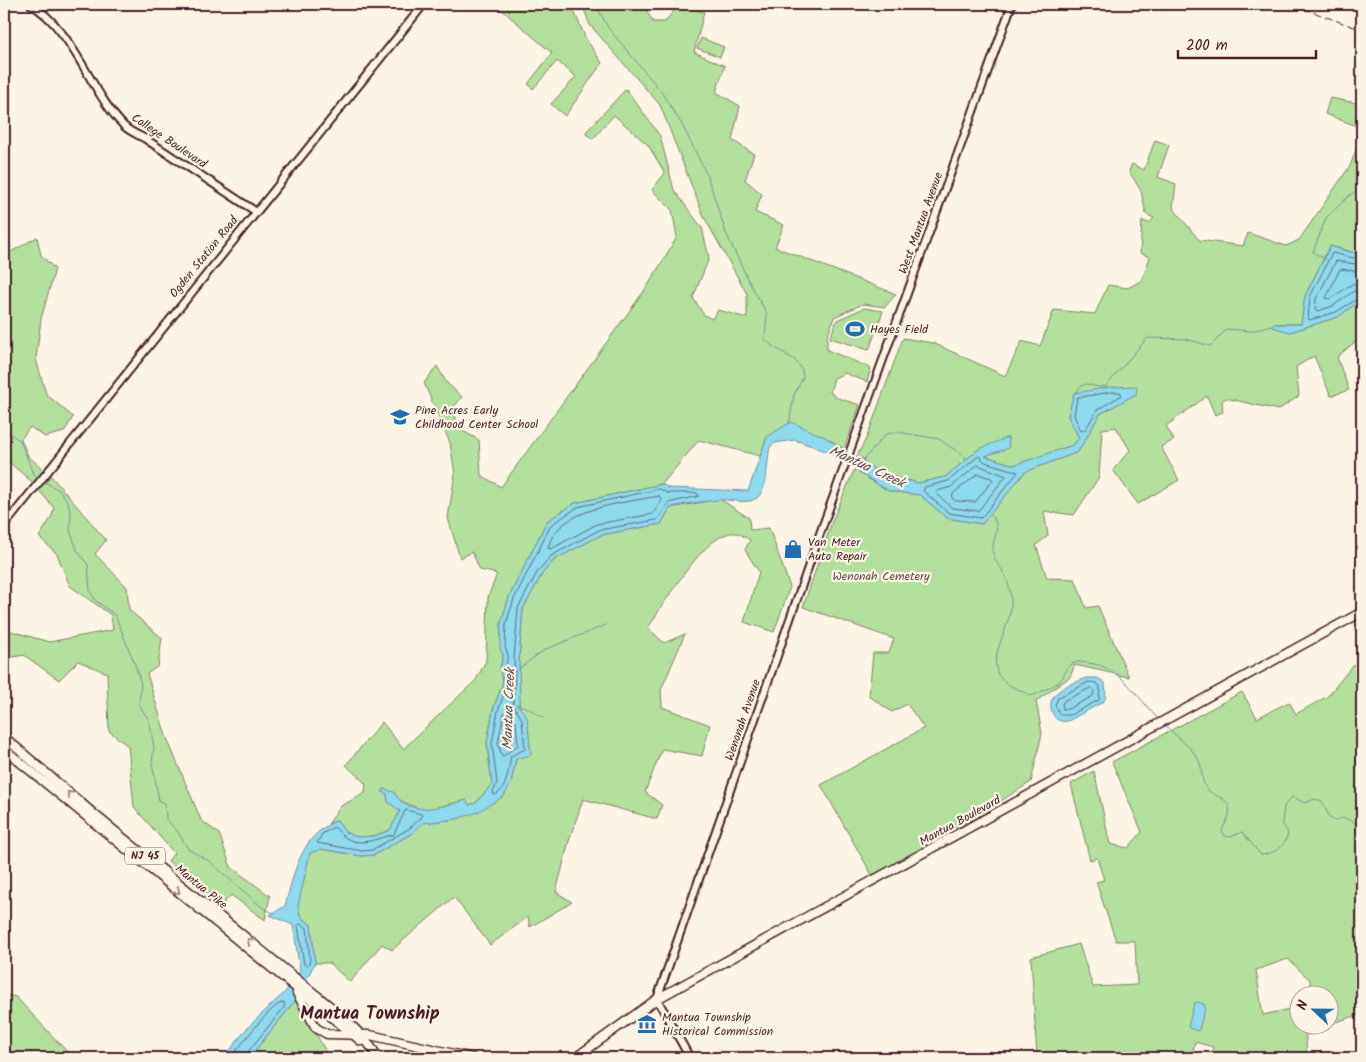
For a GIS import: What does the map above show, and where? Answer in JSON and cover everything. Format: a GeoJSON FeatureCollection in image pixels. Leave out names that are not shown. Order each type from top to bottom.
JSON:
{"type":"FeatureCollection","features":[{"type":"Feature","properties":{"kind":"main road","name":"Mantua Boulevard"},"geometry":{"type":"LineString","coordinates":[[575,1058],[657,999],[1362,612]]}},
{"type":"Feature","properties":{"kind":"main road","name":"Mantua Pike"},"geometry":{"type":"LineString","coordinates":[[4,737],[285,975],[304,994]]}},
{"type":"Feature","properties":{"kind":"main road","name":"Mantua Pike"},"geometry":{"type":"LineString","coordinates":[[4,749],[285,975],[294,987],[358,1035]]}},
{"type":"Feature","properties":{"kind":"main road"},"geometry":{"type":"LineString","coordinates":[[304,994],[316,1028],[327,1034],[382,1037],[472,1058]]}},
{"type":"Feature","properties":{"kind":"main road"},"geometry":{"type":"LineString","coordinates":[[327,1034],[340,1020]]}},
{"type":"Feature","properties":{"kind":"main road","name":"NJ 45"},"geometry":{"type":"LineString","coordinates":[[358,1035],[378,1057]]}},
{"type":"Feature","properties":{"kind":"street","name":"College Boulevard"},"geometry":{"type":"LineString","coordinates":[[30,4],[49,18],[68,43],[102,98],[125,128],[144,138],[255,212]]}},
{"type":"Feature","properties":{"kind":"street","name":"Ogden Station Road"},"geometry":{"type":"LineString","coordinates":[[4,526],[424,4]]}},
{"type":"Feature","properties":{"kind":"street","name":"West Mantua Avenue"},"geometry":{"type":"LineString","coordinates":[[851,449],[1012,4]]}},
{"type":"Feature","properties":{"kind":"street","name":"Wenonah Avenue"},"geometry":{"type":"LineString","coordinates":[[657,999],[851,449]]}},
{"type":"Feature","properties":{"kind":"street"},"geometry":{"type":"LineString","coordinates":[[657,999],[690,1058]]}},
{"type":"Feature","properties":{"kind":"green space"},"geometry":{"type":"Polygon","coordinates":[[[495,4],[571,4],[586,39],[602,63],[565,116],[551,104],[576,77],[557,61],[533,89],[528,84],[552,53],[495,4]]]}},
{"type":"Feature","properties":{"kind":"green space"},"geometry":{"type":"Polygon","coordinates":[[[582,4],[643,4],[653,22],[665,22],[679,4],[704,12],[694,52],[725,66],[716,92],[740,106],[732,140],[754,154],[745,180],[762,194],[755,212],[784,225],[775,247],[896,294],[885,307],[863,304],[834,317],[827,338],[827,350],[871,368],[867,382],[845,373],[834,378],[830,392],[837,398],[860,405],[844,449],[825,437],[767,437],[760,456],[699,440],[662,484],[575,503],[547,521],[509,597],[501,623],[503,655],[500,670],[503,682],[493,710],[487,743],[492,784],[476,803],[469,805],[466,800],[430,809],[419,809],[387,794],[388,802],[401,811],[390,830],[374,836],[357,837],[345,832],[337,820],[328,824],[341,806],[365,793],[366,784],[346,765],[382,722],[403,749],[476,680],[486,661],[488,597],[497,574],[480,570],[472,552],[460,558],[448,518],[455,474],[450,443],[424,383],[437,366],[446,382],[462,397],[453,408],[459,429],[479,440],[481,475],[501,487],[647,287],[677,237],[672,210],[652,190],[665,173],[648,145],[614,115],[593,139],[585,133],[626,89],[660,136],[674,190],[702,228],[709,258],[693,298],[704,315],[712,319],[718,310],[747,318],[747,294],[704,217],[660,105],[590,25],[582,4]]]}},
{"type":"Feature","properties":{"kind":"green space"},"geometry":{"type":"Polygon","coordinates":[[[701,38],[724,47],[720,57],[697,48],[701,38]]]}},
{"type":"Feature","properties":{"kind":"green space"},"geometry":{"type":"Polygon","coordinates":[[[1330,98],[1362,104],[1362,128],[1325,114],[1330,98]]]}},
{"type":"Feature","properties":{"kind":"green space","name":"Wenonah Cemetery"},"geometry":{"type":"Polygon","coordinates":[[[1362,135],[1362,252],[1358,254],[1330,246],[1305,296],[1301,324],[1273,324],[1290,332],[1338,317],[1362,299],[1362,336],[1337,357],[1349,390],[1331,396],[1314,356],[1296,367],[1299,396],[1278,410],[1226,398],[1222,401],[1223,412],[1215,415],[1207,396],[1166,426],[1174,440],[1161,447],[1179,480],[1138,504],[1113,470],[1130,450],[1116,427],[1102,429],[1099,477],[1074,515],[1044,511],[1048,536],[1036,545],[1047,578],[1075,579],[1086,608],[1098,606],[1129,677],[1075,665],[1070,677],[1036,701],[1042,733],[1031,782],[927,847],[872,875],[821,785],[924,728],[907,704],[892,712],[869,696],[873,653],[889,653],[894,639],[803,607],[833,519],[856,466],[859,473],[889,491],[920,495],[947,518],[982,524],[1025,472],[1078,452],[1100,414],[1136,394],[1074,393],[1068,416],[1079,438],[1073,445],[1014,465],[984,456],[1008,448],[1008,438],[979,449],[945,477],[918,483],[882,474],[865,464],[863,459],[857,456],[867,437],[903,338],[933,343],[1005,376],[1022,341],[1040,346],[1054,310],[1095,314],[1108,285],[1128,288],[1142,280],[1150,257],[1140,253],[1142,221],[1149,223],[1154,218],[1146,214],[1141,191],[1129,171],[1132,164],[1144,170],[1155,140],[1169,145],[1158,177],[1176,184],[1173,208],[1199,240],[1243,246],[1248,233],[1286,246],[1299,240],[1350,166],[1362,135]]]}},
{"type":"Feature","properties":{"kind":"green space"},"geometry":{"type":"Polygon","coordinates":[[[37,237],[41,255],[55,269],[41,319],[36,359],[46,394],[73,417],[64,432],[45,437],[30,427],[21,439],[28,456],[50,475],[106,540],[95,554],[127,587],[129,610],[162,638],[158,666],[147,674],[166,736],[201,820],[219,834],[231,867],[270,896],[265,920],[231,895],[222,905],[168,861],[174,853],[134,807],[128,746],[109,731],[107,673],[78,661],[59,680],[24,655],[8,658],[4,656],[4,629],[49,642],[113,630],[111,615],[70,586],[57,554],[39,537],[51,518],[54,508],[31,481],[4,458],[4,256],[37,237]]]}},
{"type":"Feature","properties":{"kind":"green space","name":"Hayes Field"},"geometry":{"type":"Polygon","coordinates":[[[864,308],[883,311],[869,350],[830,338],[837,320],[864,308]]]}},
{"type":"Feature","properties":{"kind":"green space"},"geometry":{"type":"Polygon","coordinates":[[[720,499],[749,518],[750,530],[769,528],[790,587],[774,632],[744,622],[759,572],[745,550],[750,540],[738,533],[724,535],[712,543],[686,571],[648,628],[664,643],[685,634],[661,690],[662,707],[710,725],[702,756],[662,749],[645,792],[662,805],[657,819],[583,799],[569,841],[556,892],[572,902],[530,927],[528,917],[490,945],[454,897],[392,950],[382,944],[350,982],[329,963],[315,963],[311,925],[301,917],[297,906],[310,853],[321,849],[362,856],[374,855],[414,832],[423,823],[457,819],[511,783],[516,759],[519,659],[523,609],[542,574],[554,560],[601,535],[661,524],[670,508],[720,499]]]}},
{"type":"Feature","properties":{"kind":"green space"},"geometry":{"type":"Polygon","coordinates":[[[1362,661],[1362,1014],[1338,1021],[1338,984],[1310,984],[1310,980],[1288,959],[1256,970],[1263,1015],[1288,1009],[1288,1034],[1306,1034],[1307,1058],[1211,1058],[1213,1047],[1195,1042],[1191,1058],[1037,1058],[1031,957],[1079,944],[1093,987],[1137,985],[1135,941],[1116,941],[1096,882],[1104,880],[1097,858],[1090,860],[1071,784],[1094,771],[1110,844],[1128,848],[1142,832],[1112,762],[1242,692],[1257,718],[1289,702],[1296,714],[1328,696],[1353,665],[1362,661]]]}},
{"type":"Feature","properties":{"kind":"green space"},"geometry":{"type":"Polygon","coordinates":[[[4,994],[16,997],[73,1058],[13,1058],[4,1052],[4,994]]]}},
{"type":"Feature","properties":{"kind":"green space"},"geometry":{"type":"Polygon","coordinates":[[[295,1001],[300,1005],[326,1052],[323,1058],[249,1058],[295,1001]]]}},
{"type":"Feature","properties":{"kind":"water"},"geometry":{"type":"Polygon","coordinates":[[[1330,246],[1358,254],[1362,252],[1362,299],[1338,317],[1290,332],[1272,327],[1272,324],[1301,324],[1305,296],[1330,246]]]}},
{"type":"Feature","properties":{"kind":"water"},"geometry":{"type":"Polygon","coordinates":[[[1137,386],[1136,394],[1100,414],[1078,452],[1025,472],[982,524],[947,518],[920,495],[889,491],[859,473],[854,461],[795,440],[775,443],[770,447],[763,489],[757,498],[753,500],[717,500],[670,508],[661,524],[601,535],[554,560],[542,574],[523,609],[519,659],[520,701],[518,705],[527,717],[531,755],[516,759],[511,783],[504,796],[478,812],[457,819],[423,823],[414,832],[374,855],[362,856],[321,849],[310,853],[298,906],[301,917],[311,925],[315,963],[295,1001],[249,1058],[224,1058],[247,1028],[286,991],[300,971],[293,925],[270,915],[285,906],[296,867],[307,845],[315,836],[337,820],[345,832],[357,837],[374,836],[390,830],[400,811],[388,802],[387,794],[382,792],[384,789],[394,792],[400,800],[408,805],[417,808],[427,808],[466,800],[469,805],[476,803],[492,784],[487,743],[493,710],[503,682],[500,670],[503,655],[500,649],[501,623],[509,597],[547,521],[575,503],[662,484],[668,488],[748,491],[767,437],[791,422],[825,437],[882,474],[918,483],[945,477],[979,449],[1008,437],[1009,448],[985,456],[1014,465],[1073,445],[1079,438],[1068,416],[1074,393],[1111,387],[1137,386]]]}},
{"type":"Feature","properties":{"kind":"water"},"geometry":{"type":"Polygon","coordinates":[[[1087,678],[1098,678],[1105,683],[1106,697],[1103,702],[1068,721],[1057,719],[1051,708],[1051,701],[1054,695],[1073,683],[1087,678]]]}},
{"type":"Feature","properties":{"kind":"water"},"geometry":{"type":"Polygon","coordinates":[[[1194,1003],[1204,1004],[1205,1008],[1199,1030],[1196,1031],[1188,1027],[1194,1003]]]}},
{"type":"Feature","properties":{"kind":"waterway"},"geometry":{"type":"LineString","coordinates":[[595,4],[609,29],[660,90],[681,123],[707,175],[726,233],[748,280],[767,314],[765,339],[795,360],[802,370],[803,377],[794,395],[789,424]]}},
{"type":"Feature","properties":{"kind":"waterway"},"geometry":{"type":"LineString","coordinates":[[1323,258],[1313,252],[1326,218],[1350,195],[1362,188]]}},
{"type":"Feature","properties":{"kind":"waterway","name":"Mantua Creek"},"geometry":{"type":"LineString","coordinates":[[1334,247],[1350,252]]}},
{"type":"Feature","properties":{"kind":"waterway","name":"Mantua Creek"},"geometry":{"type":"LineString","coordinates":[[1325,260],[1324,255],[1330,248]]}},
{"type":"Feature","properties":{"kind":"waterway","name":"Mantua Creek"},"geometry":{"type":"LineString","coordinates":[[1076,393],[1085,384],[1099,387],[1106,386],[1147,338],[1186,339],[1210,346],[1227,329],[1252,331],[1274,324]]}},
{"type":"Feature","properties":{"kind":"waterway"},"geometry":{"type":"LineString","coordinates":[[4,416],[8,431],[20,440],[32,472],[40,479]]}},
{"type":"Feature","properties":{"kind":"waterway"},"geometry":{"type":"LineString","coordinates":[[863,460],[886,434],[898,432],[939,439],[968,459]]}},
{"type":"Feature","properties":{"kind":"waterway"},"geometry":{"type":"LineString","coordinates":[[43,481],[59,490],[68,502],[71,515],[70,530],[77,550],[88,565],[90,591],[96,601],[115,615],[136,667],[141,684],[139,705],[149,720],[154,747],[152,763],[159,801],[165,803],[166,819],[178,832],[188,849],[209,861],[263,908],[274,913]]}},
{"type":"Feature","properties":{"kind":"waterway"},"geometry":{"type":"LineString","coordinates":[[990,513],[997,529],[993,547],[995,560],[1006,578],[1011,599],[1008,621],[996,660],[999,676],[1009,685],[1031,696],[1059,682],[1068,668],[1074,663],[1081,662],[1099,665],[1109,669],[1127,684],[1158,719]]}},
{"type":"Feature","properties":{"kind":"waterway"},"geometry":{"type":"LineString","coordinates":[[520,668],[544,650],[606,625]]}},
{"type":"Feature","properties":{"kind":"waterway"},"geometry":{"type":"LineString","coordinates":[[516,705],[526,707],[544,718]]}},
{"type":"Feature","properties":{"kind":"waterway"},"geometry":{"type":"LineString","coordinates":[[1165,725],[1195,754],[1200,763],[1204,784],[1209,791],[1224,800],[1228,805],[1229,814],[1222,831],[1225,836],[1230,837],[1242,832],[1261,855],[1279,849],[1287,838],[1288,833],[1282,823],[1284,806],[1292,797],[1305,803],[1315,799],[1322,801],[1330,818],[1335,821],[1344,818],[1358,823],[1362,813]]}},
{"type":"Feature","properties":{"kind":"railway"},"geometry":{"type":"LineString","coordinates":[[1291,4],[1362,30]]}},
{"type":"Feature","properties":{"kind":"place","name":"Hayes Field"},"geometry":{"type":"Point","coordinates":[855,329]}},
{"type":"Feature","properties":{"kind":"place","name":"Pine Acres Early Childhood Center School"},"geometry":{"type":"Point","coordinates":[400,417]}},
{"type":"Feature","properties":{"kind":"place","name":"Van Meter Auto Repair"},"geometry":{"type":"Point","coordinates":[793,549]}},
{"type":"Feature","properties":{"kind":"place","name":"Mantua Township Historical Commission"},"geometry":{"type":"Point","coordinates":[647,1024]}},
{"type":"Feature","properties":{"kind":"district","name":"Mantua Township"},"geometry":{"type":"Point","coordinates":[370,1014]}}]}
